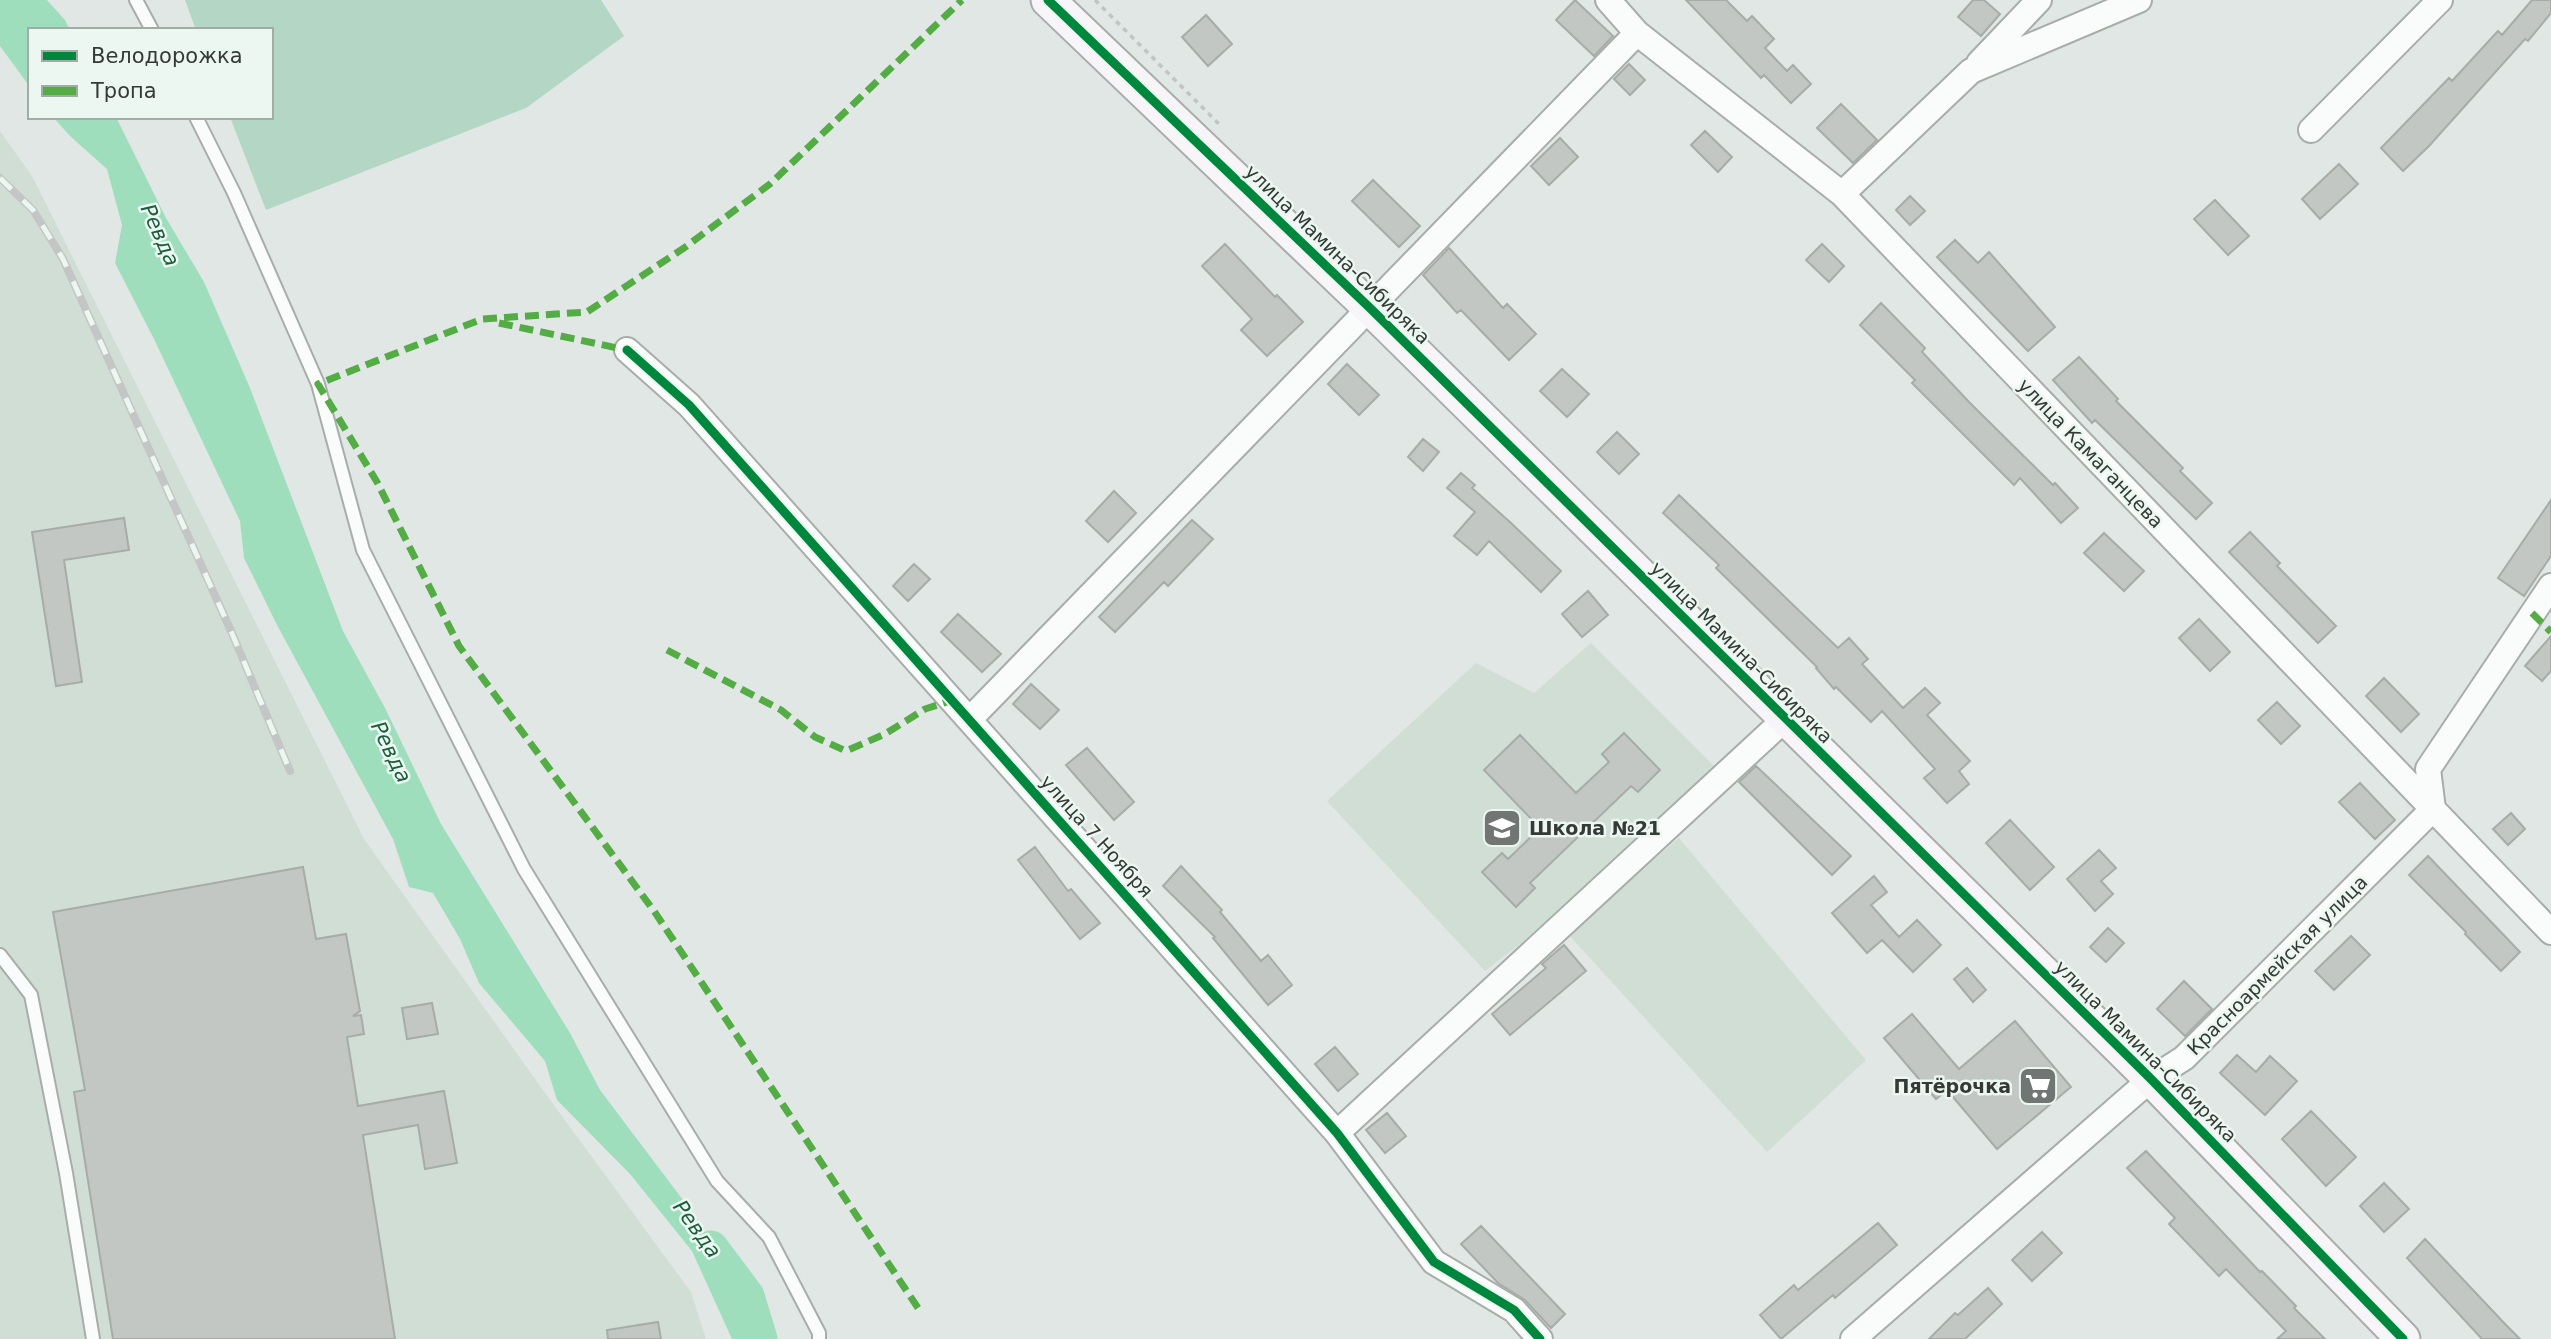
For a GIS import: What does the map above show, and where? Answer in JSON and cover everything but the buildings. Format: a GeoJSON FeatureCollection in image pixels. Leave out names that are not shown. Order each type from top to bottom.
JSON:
{"type":"FeatureCollection","features":[{"type":"Feature","properties":{"kind":"street","name":"улица Мамина-Сибиряка"},"geometry":{"type":"LineString","coordinates":[[1048,0],[1371,309],[2151,1079],[2403,1339]]}},
{"type":"Feature","properties":{"kind":"street","name":"улица Камаганцева"},"geometry":{"type":"LineString","coordinates":[[1608,0],[1637,33],[1842,194],[2551,932]]}},
{"type":"Feature","properties":{"kind":"street"},"geometry":{"type":"LineString","coordinates":[[1842,194],[1971,71],[2039,0]]}},
{"type":"Feature","properties":{"kind":"street"},"geometry":{"type":"LineString","coordinates":[[1971,71],[2139,0]]}},
{"type":"Feature","properties":{"kind":"street"},"geometry":{"type":"LineString","coordinates":[[2311,130],[2440,0]]}},
{"type":"Feature","properties":{"kind":"street"},"geometry":{"type":"LineString","coordinates":[[970,719],[1637,33]]}},
{"type":"Feature","properties":{"kind":"street","name":"улица 7 Ноября"},"geometry":{"type":"LineString","coordinates":[[627,350],[689,405],[1337,1133],[1434,1262],[1514,1310],[1541,1339]]}},
{"type":"Feature","properties":{"kind":"street"},"geometry":{"type":"LineString","coordinates":[[2433,809],[2428,769],[2551,586]]}},
{"type":"Feature","properties":{"kind":"street"},"geometry":{"type":"LineString","coordinates":[[1337,1133],[1785,719]]}},
{"type":"Feature","properties":{"kind":"street","name":"Красноармейская улица"},"geometry":{"type":"LineString","coordinates":[[1853,1339],[2151,1079],[2184,1058],[2433,809]]}},
{"type":"Feature","properties":{"kind":"lane"},"geometry":{"type":"LineString","coordinates":[[136,0],[151,28]]}},
{"type":"Feature","properties":{"kind":"lane"},"geometry":{"type":"LineString","coordinates":[[197,119],[234,193],[318,384],[363,550],[524,869],[717,1181],[769,1237],[819,1339]]}},
{"type":"Feature","properties":{"kind":"lane"},"geometry":{"type":"LineString","coordinates":[[0,955],[32,995],[66,1173],[93,1339]]}},
{"type":"Feature","properties":{"kind":"shaded area"},"geometry":{"type":"Polygon","coordinates":[[[185,0],[601,0],[624,36],[526,108],[266,210],[231,119],[273,119],[273,28],[195,28],[185,0]]]}},
{"type":"Feature","properties":{"kind":"shaded area"},"geometry":{"type":"Polygon","coordinates":[[[0,131],[32,176],[364,839],[691,1292],[706,1339],[0,1339],[0,131]]]}},
{"type":"Feature","properties":{"kind":"shaded area","name":"Школа №21"},"geometry":{"type":"Polygon","coordinates":[[[1591,643],[1717,769],[1551,920],[1485,971],[1327,801],[1476,663],[1534,693],[1591,643]]]}},
{"type":"Feature","properties":{"kind":"shaded area","name":"Школа №21"},"geometry":{"type":"Polygon","coordinates":[[[1679,838],[1866,1060],[1767,1152],[1567,933],[1679,838]]]}},
{"type":"Feature","properties":{"kind":"water"},"geometry":{"type":"Polygon","coordinates":[[[0,0],[47,0],[69,28],[28,28],[28,84],[0,46],[0,0]]]}},
{"type":"Feature","properties":{"kind":"water"},"geometry":{"type":"Polygon","coordinates":[[[55,119],[117,119],[166,218],[204,282],[250,388],[343,631],[385,708],[441,824],[570,1033],[600,1090],[683,1200],[740,1287],[767,1339],[732,1339],[692,1251],[630,1174],[557,1100],[545,1061],[479,983],[460,939],[433,893],[409,887],[393,839],[277,625],[244,558],[240,521],[115,263],[122,225],[107,169],[55,119]]]}},
{"type":"Feature","properties":{"kind":"waterway","name":"Ревда"},"geometry":{"type":"LineString","coordinates":[[711,1248],[747,1296],[760,1339]]}},
{"type":"Feature","properties":{"kind":"railway"},"geometry":{"type":"LineString","coordinates":[[0,178],[33,210],[63,259],[231,631],[290,771]]}},
{"type":"Feature","properties":{"kind":"marked path"},"geometry":{"type":"LineString","coordinates":[[918,1308],[654,911],[459,646],[377,482],[318,384],[482,319],[587,312],[684,248],[770,184],[962,0]]}},
{"type":"Feature","properties":{"kind":"marked path"},"geometry":{"type":"LineString","coordinates":[[499,323],[627,350]]}},
{"type":"Feature","properties":{"kind":"marked path"},"geometry":{"type":"LineString","coordinates":[[2532,613],[2551,632]]}},
{"type":"Feature","properties":{"kind":"marked path"},"geometry":{"type":"LineString","coordinates":[[667,650],[781,710],[815,737],[846,751],[885,734],[925,709],[953,700]]}},
{"type":"Feature","properties":{"kind":"cycle path"},"geometry":{"type":"LineString","coordinates":[[1048,0],[1371,309],[2151,1079],[2403,1339]]}},
{"type":"Feature","properties":{"kind":"cycle path"},"geometry":{"type":"LineString","coordinates":[[627,350],[689,405],[1337,1133],[1434,1262],[1514,1310],[1540,1339]]}},
{"type":"Feature","properties":{"kind":"place","name":"Школа №21"},"geometry":{"type":"Point","coordinates":[1502,828]}},
{"type":"Feature","properties":{"kind":"place","name":"Пятёрочка"},"geometry":{"type":"Point","coordinates":[2038,1086]}}]}
